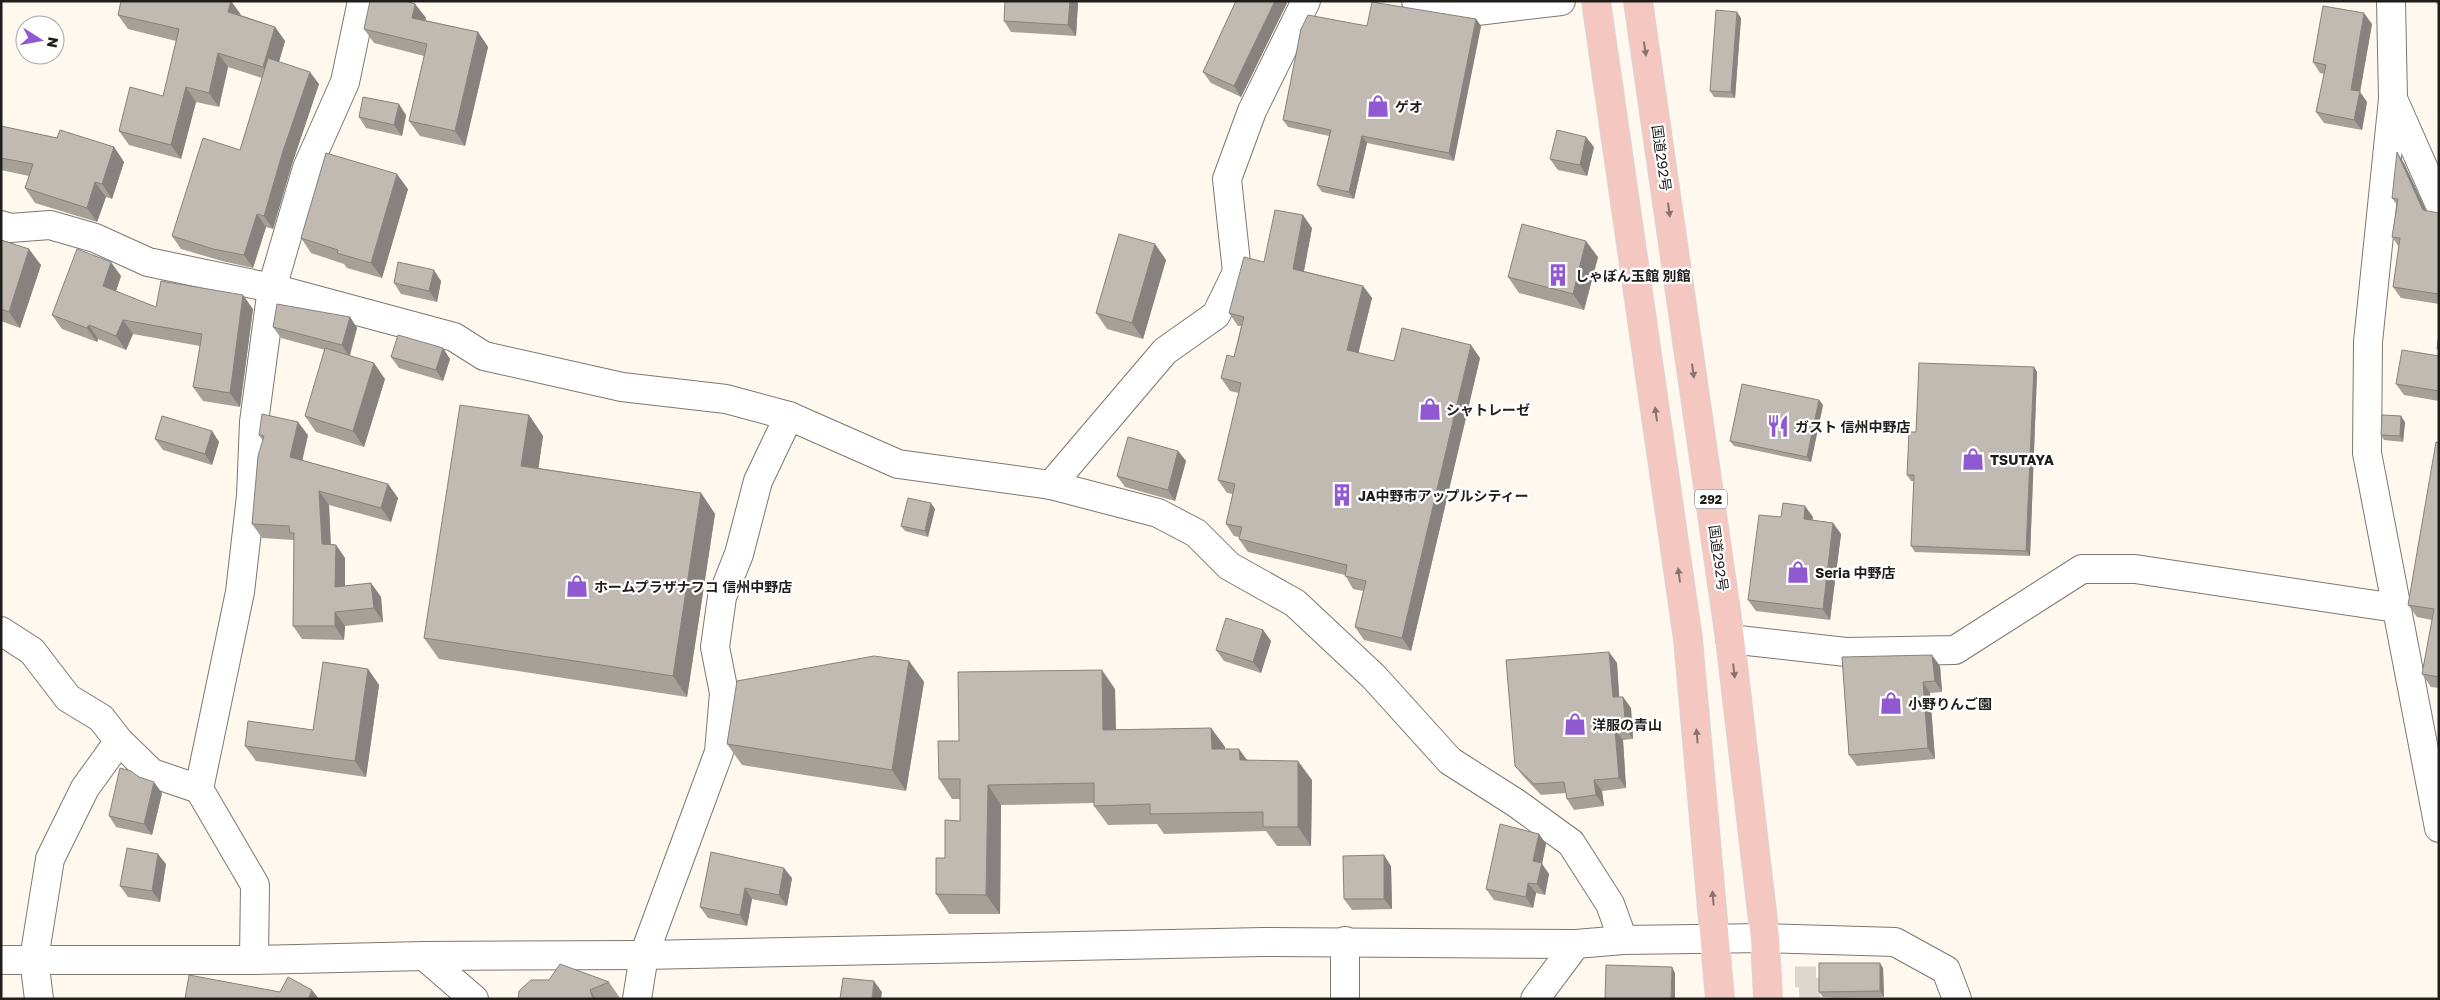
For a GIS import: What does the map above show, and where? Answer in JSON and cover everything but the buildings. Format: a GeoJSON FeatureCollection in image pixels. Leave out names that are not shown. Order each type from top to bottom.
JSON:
{"type":"FeatureCollection","features":[{"type":"Feature","properties":{"kind":"highway"},"geometry":{"type":"LineString","coordinates":[[1596,1],[1688,639],[1720,999]]}},
{"type":"Feature","properties":{"kind":"highway","name":"国道292号"},"geometry":{"type":"LineString","coordinates":[[1638,1],[1730,639],[1765,938],[1768,999]]}},
{"type":"Feature","properties":{"kind":"street"},"geometry":{"type":"LineString","coordinates":[[199,789],[240,592],[251,496],[254,422],[272,288],[307,168],[344,82],[362,1]]}},
{"type":"Feature","properties":{"kind":"street"},"geometry":{"type":"LineString","coordinates":[[1051,485],[1165,351],[1216,315],[1237,272],[1227,179],[1252,111],[1306,1]]}},
{"type":"Feature","properties":{"kind":"street"},"geometry":{"type":"LineString","coordinates":[[1416,1],[1477,11],[1561,1]]}},
{"type":"Feature","properties":{"kind":"street"},"geometry":{"type":"LineString","coordinates":[[2391,1],[2393,99],[2368,342],[2367,453],[2439,828]]}},
{"type":"Feature","properties":{"kind":"street"},"geometry":{"type":"LineString","coordinates":[[2393,99],[2439,203]]}},
{"type":"Feature","properties":{"kind":"street"},"geometry":{"type":"LineString","coordinates":[[1,225],[10,228],[50,225],[95,238],[148,262],[272,288],[454,336],[484,356],[622,387],[726,399],[789,416],[898,464],[1051,485],[1158,513],[1196,533],[1229,566],[1295,603],[1374,677],[1450,761],[1516,803],[1571,843],[1610,904],[1623,940]]}},
{"type":"Feature","properties":{"kind":"street"},"geometry":{"type":"LineString","coordinates":[[637,999],[644,955],[719,752],[724,693],[715,646],[722,597],[739,554],[758,481],[789,416]]}},
{"type":"Feature","properties":{"kind":"street"},"geometry":{"type":"LineString","coordinates":[[1730,639],[1846,652],[1955,650],[2082,569],[2135,568],[2396,608]]}},
{"type":"Feature","properties":{"kind":"street"},"geometry":{"type":"LineString","coordinates":[[1,631],[32,652],[68,698],[101,718],[119,741],[152,773],[199,789],[254,885],[254,960]]}},
{"type":"Feature","properties":{"kind":"street"},"geometry":{"type":"LineString","coordinates":[[39,999],[34,959],[50,859],[85,788],[119,741]]}},
{"type":"Feature","properties":{"kind":"street"},"geometry":{"type":"LineString","coordinates":[[1,960],[254,960],[424,956],[644,955],[1345,941],[1576,944],[1623,940],[1765,938],[1895,942],[1946,970],[1957,999]]}},
{"type":"Feature","properties":{"kind":"street"},"geometry":{"type":"LineString","coordinates":[[1345,941],[1345,999]]}},
{"type":"Feature","properties":{"kind":"street"},"geometry":{"type":"LineString","coordinates":[[1535,999],[1576,944]]}},
{"type":"Feature","properties":{"kind":"street"},"geometry":{"type":"LineString","coordinates":[[424,956],[474,999]]}},
{"type":"Feature","properties":{"kind":"tunnel"},"geometry":{"type":"LineString","coordinates":[[1795,977],[1849,977]]}},
{"type":"Feature","properties":{"kind":"tunnel"},"geometry":{"type":"LineString","coordinates":[[1799,989],[1849,987]]}},
{"type":"Feature","properties":{"kind":"place","name":"ゲオ"},"geometry":{"type":"Point","coordinates":[1378,106]}},
{"type":"Feature","properties":{"kind":"place","name":"しゃぼん玉館 別館"},"geometry":{"type":"Point","coordinates":[1558,275]}},
{"type":"Feature","properties":{"kind":"place","name":"シャトレーゼ"},"geometry":{"type":"Point","coordinates":[1430,409]}},
{"type":"Feature","properties":{"kind":"place","name":"ガスト 信州中野店"},"geometry":{"type":"Point","coordinates":[1778,426]}},
{"type":"Feature","properties":{"kind":"place","name":"TSUTAYA"},"geometry":{"type":"Point","coordinates":[1973,459]}},
{"type":"Feature","properties":{"kind":"place","name":"JA中野市アップルシティー"},"geometry":{"type":"Point","coordinates":[1342,495]}},
{"type":"Feature","properties":{"kind":"place","name":"Seria 中野店"},"geometry":{"type":"Point","coordinates":[1798,572]}},
{"type":"Feature","properties":{"kind":"place","name":"ホームプラザナフコ 信州中野店"},"geometry":{"type":"Point","coordinates":[577,586]}},
{"type":"Feature","properties":{"kind":"place","name":"小野りんご園"},"geometry":{"type":"Point","coordinates":[1891,703]}},
{"type":"Feature","properties":{"kind":"place","name":"洋服の青山"},"geometry":{"type":"Point","coordinates":[1575,724]}}]}
